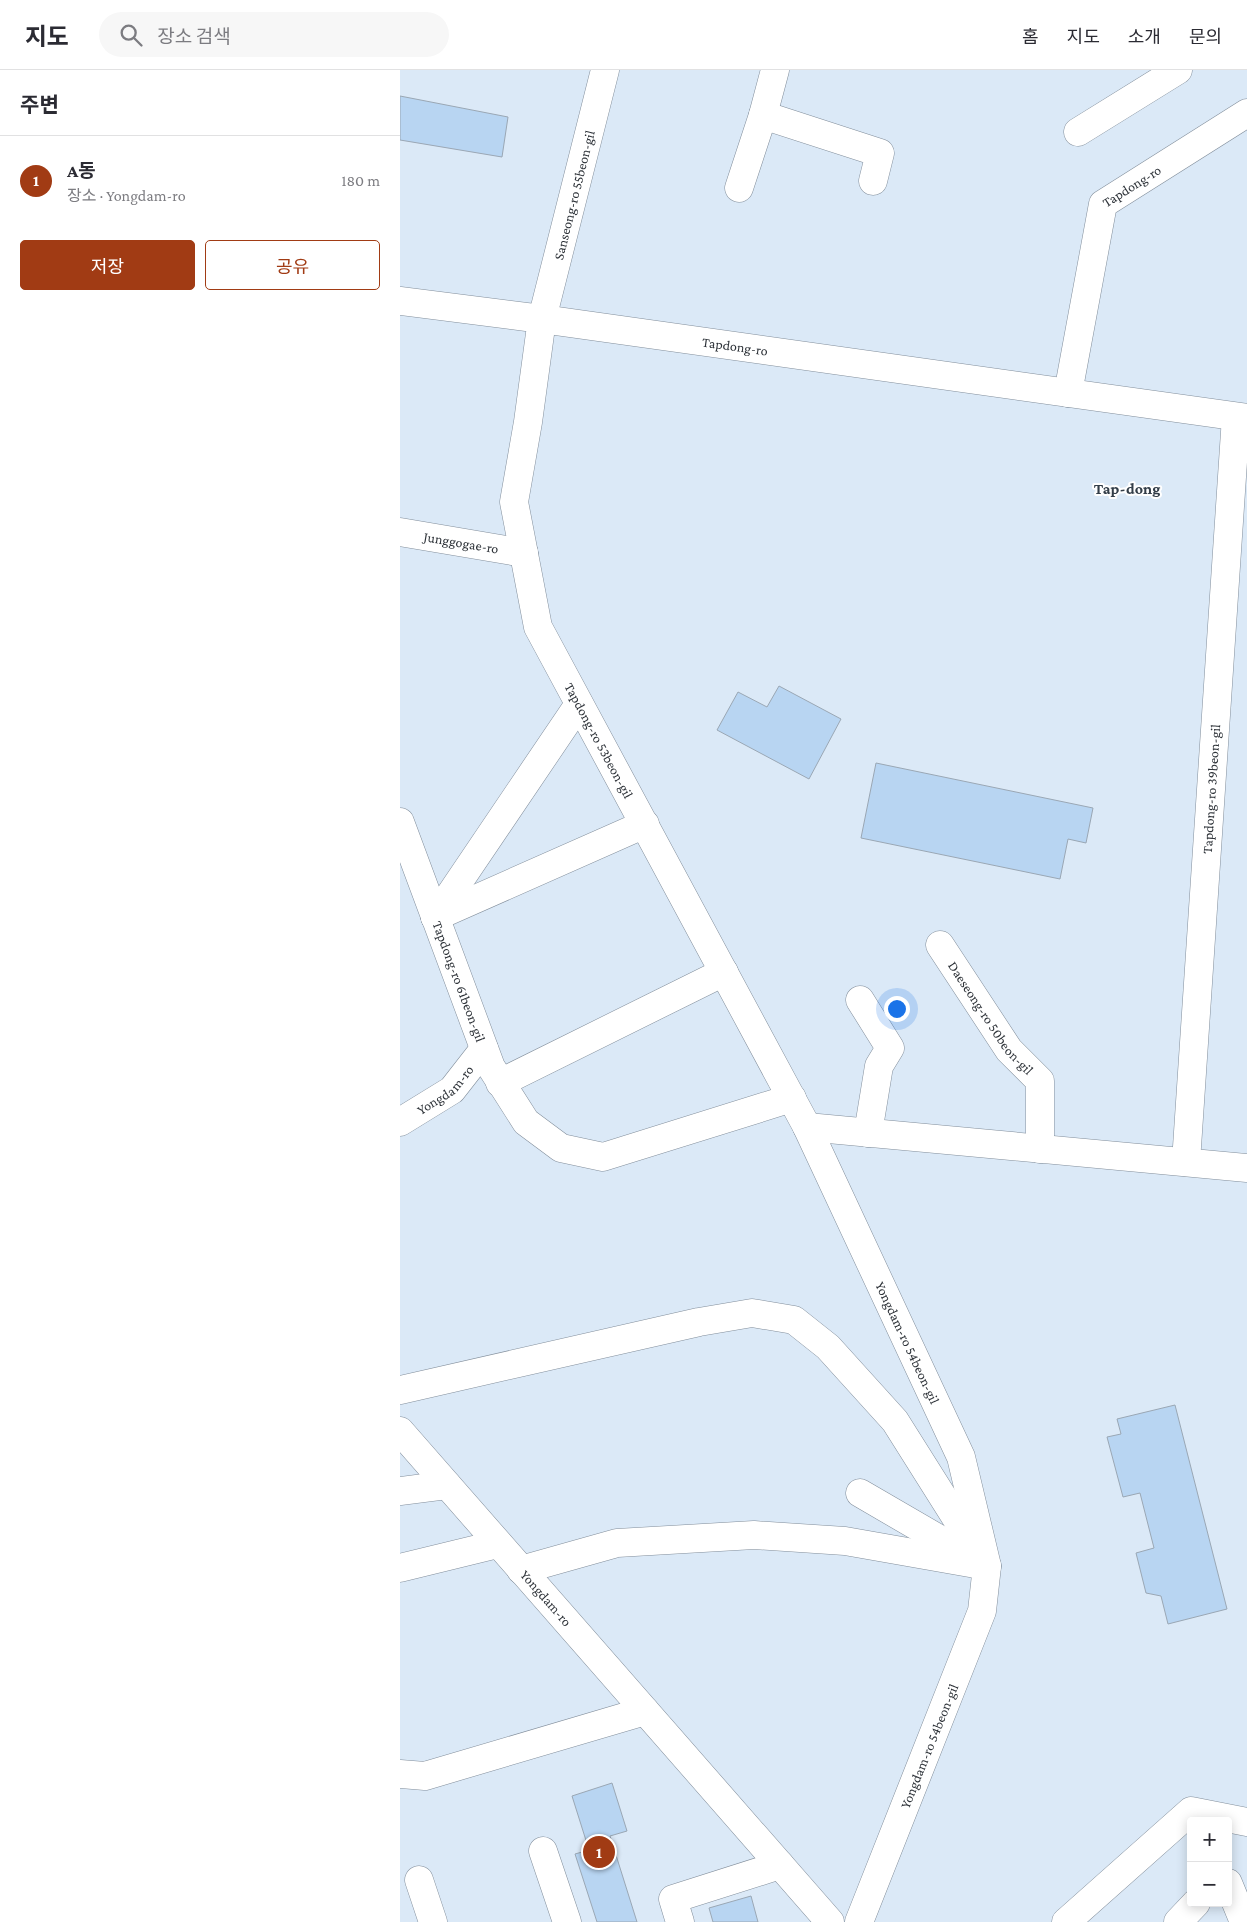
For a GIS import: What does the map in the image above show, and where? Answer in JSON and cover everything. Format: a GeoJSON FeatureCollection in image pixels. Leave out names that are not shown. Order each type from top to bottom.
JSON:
{"type":"FeatureCollection","features":[{"type":"Feature","properties":{"kind":"street","name":"Sanseong-ro 55beon-gil"},"geometry":{"type":"LineString","coordinates":[[542,319],[605,70]]}},
{"type":"Feature","properties":{"kind":"street"},"geometry":{"type":"LineString","coordinates":[[739,188],[763,115],[775,70]]}},
{"type":"Feature","properties":{"kind":"street"},"geometry":{"type":"LineString","coordinates":[[1078,132],[1178,70]]}},
{"type":"Feature","properties":{"kind":"street","name":"Tapdong-ro"},"geometry":{"type":"LineString","coordinates":[[1068,393],[1103,204],[1247,112]]}},
{"type":"Feature","properties":{"kind":"street"},"geometry":{"type":"LineString","coordinates":[[763,115],[880,153],[874,181]]}},
{"type":"Feature","properties":{"kind":"street","name":"Tapdong-ro"},"geometry":{"type":"LineString","coordinates":[[400,301],[542,319],[1241,418]]}},
{"type":"Feature","properties":{"kind":"street","name":"Tapdong-ro 53beon-gil"},"geometry":{"type":"LineString","coordinates":[[542,319],[528,422],[514,502],[538,627],[807,1127]]}},
{"type":"Feature","properties":{"kind":"street","name":"Tapdong-ro 39beon-gil"},"geometry":{"type":"LineString","coordinates":[[1186,1162],[1241,418]]}},
{"type":"Feature","properties":{"kind":"street","name":"Junggogae-ro"},"geometry":{"type":"LineString","coordinates":[[400,532],[524,552]]}},
{"type":"Feature","properties":{"kind":"street"},"geometry":{"type":"LineString","coordinates":[[435,917],[579,704]]}},
{"type":"Feature","properties":{"kind":"street","name":"Tapdong-ro 61beon-gil"},"geometry":{"type":"LineString","coordinates":[[400,822],[408,870],[435,917],[490,1067],[526,1122],[561,1148],[603,1157],[792,1098]]}},
{"type":"Feature","properties":{"kind":"street"},"geometry":{"type":"LineString","coordinates":[[435,917],[644,824]]}},
{"type":"Feature","properties":{"kind":"street","name":"Daeseong-ro 50beon-gil"},"geometry":{"type":"LineString","coordinates":[[940,945],[1009,1050],[1040,1081],[1040,1149]]}},
{"type":"Feature","properties":{"kind":"street"},"geometry":{"type":"LineString","coordinates":[[500,1083],[724,972]]}},
{"type":"Feature","properties":{"kind":"street"},"geometry":{"type":"LineString","coordinates":[[860,1000],[890,1048],[879,1066],[868,1133]]}},
{"type":"Feature","properties":{"kind":"street","name":"Yongdam-ro"},"geometry":{"type":"LineString","coordinates":[[400,1122],[452,1090],[484,1049]]}},
{"type":"Feature","properties":{"kind":"street"},"geometry":{"type":"LineString","coordinates":[[807,1127],[1247,1168]]}},
{"type":"Feature","properties":{"kind":"street","name":"Yongdam-ro 54beon-gil"},"geometry":{"type":"LineString","coordinates":[[807,1127],[961,1457],[987,1566],[982,1611],[859,1922]]}},
{"type":"Feature","properties":{"kind":"street"},"geometry":{"type":"LineString","coordinates":[[400,1390],[698,1322],[752,1313],[794,1320],[828,1347],[896,1420],[987,1566]]}},
{"type":"Feature","properties":{"kind":"street","name":"Yongdam-ro"},"geometry":{"type":"LineString","coordinates":[[400,1431],[830,1922]]}},
{"type":"Feature","properties":{"kind":"street"},"geometry":{"type":"LineString","coordinates":[[400,1492],[447,1485]]}},
{"type":"Feature","properties":{"kind":"street"},"geometry":{"type":"LineString","coordinates":[[860,1493],[987,1566]]}},
{"type":"Feature","properties":{"kind":"street"},"geometry":{"type":"LineString","coordinates":[[521,1570],[617,1543],[754,1535],[845,1541],[987,1566]]}},
{"type":"Feature","properties":{"kind":"street"},"geometry":{"type":"LineString","coordinates":[[400,1568],[498,1544]]}},
{"type":"Feature","properties":{"kind":"street"},"geometry":{"type":"LineString","coordinates":[[400,1774],[425,1776],[645,1711]]}},
{"type":"Feature","properties":{"kind":"street"},"geometry":{"type":"LineString","coordinates":[[1066,1922],[1191,1811],[1247,1822]]}},
{"type":"Feature","properties":{"kind":"street"},"geometry":{"type":"LineString","coordinates":[[544,1851],[567,1922]]}},
{"type":"Feature","properties":{"kind":"street"},"geometry":{"type":"LineString","coordinates":[[680,1922],[673,1899],[780,1865]]}},
{"type":"Feature","properties":{"kind":"street"},"geometry":{"type":"LineString","coordinates":[[419,1880],[433,1922]]}},
{"type":"Feature","properties":{"kind":"street"},"geometry":{"type":"LineString","coordinates":[[1232,1893],[1244,1922]]}},
{"type":"Feature","properties":{"kind":"street"},"geometry":{"type":"LineString","coordinates":[[1178,1922],[1192,1907]]}},
{"type":"Feature","properties":{"kind":"building"},"geometry":{"type":"Polygon","coordinates":[[[400,96],[508,117],[502,157],[400,140],[400,96]]]}},
{"type":"Feature","properties":{"kind":"building"},"geometry":{"type":"Polygon","coordinates":[[[779,686],[841,719],[809,779],[717,730],[738,692],[767,707],[779,686]]]}},
{"type":"Feature","properties":{"kind":"building"},"geometry":{"type":"Polygon","coordinates":[[[876,763],[1093,808],[1086,843],[1068,839],[1060,879],[861,838],[876,763]]]}},
{"type":"Feature","properties":{"kind":"building"},"geometry":{"type":"Polygon","coordinates":[[[1175,1405],[1227,1609],[1168,1624],[1161,1596],[1146,1593],[1136,1553],[1154,1548],[1140,1493],[1123,1497],[1107,1437],[1121,1434],[1117,1419],[1175,1405]]]}},
{"type":"Feature","properties":{"kind":"building"},"geometry":{"type":"Polygon","coordinates":[[[612,1783],[627,1831],[610,1836],[637,1922],[597,1922],[575,1854],[589,1850],[572,1796],[612,1783]]]}},
{"type":"Feature","properties":{"kind":"building"},"geometry":{"type":"Polygon","coordinates":[[[751,1896],[758,1922],[713,1922],[709,1908],[751,1896]]]}},
{"type":"Feature","properties":{"kind":"place","name":"A동"},"geometry":{"type":"Point","coordinates":[599,1852]}},
{"type":"Feature","properties":{"kind":"district","name":"Tap-dong"},"geometry":{"type":"Point","coordinates":[1127,488]}}]}
